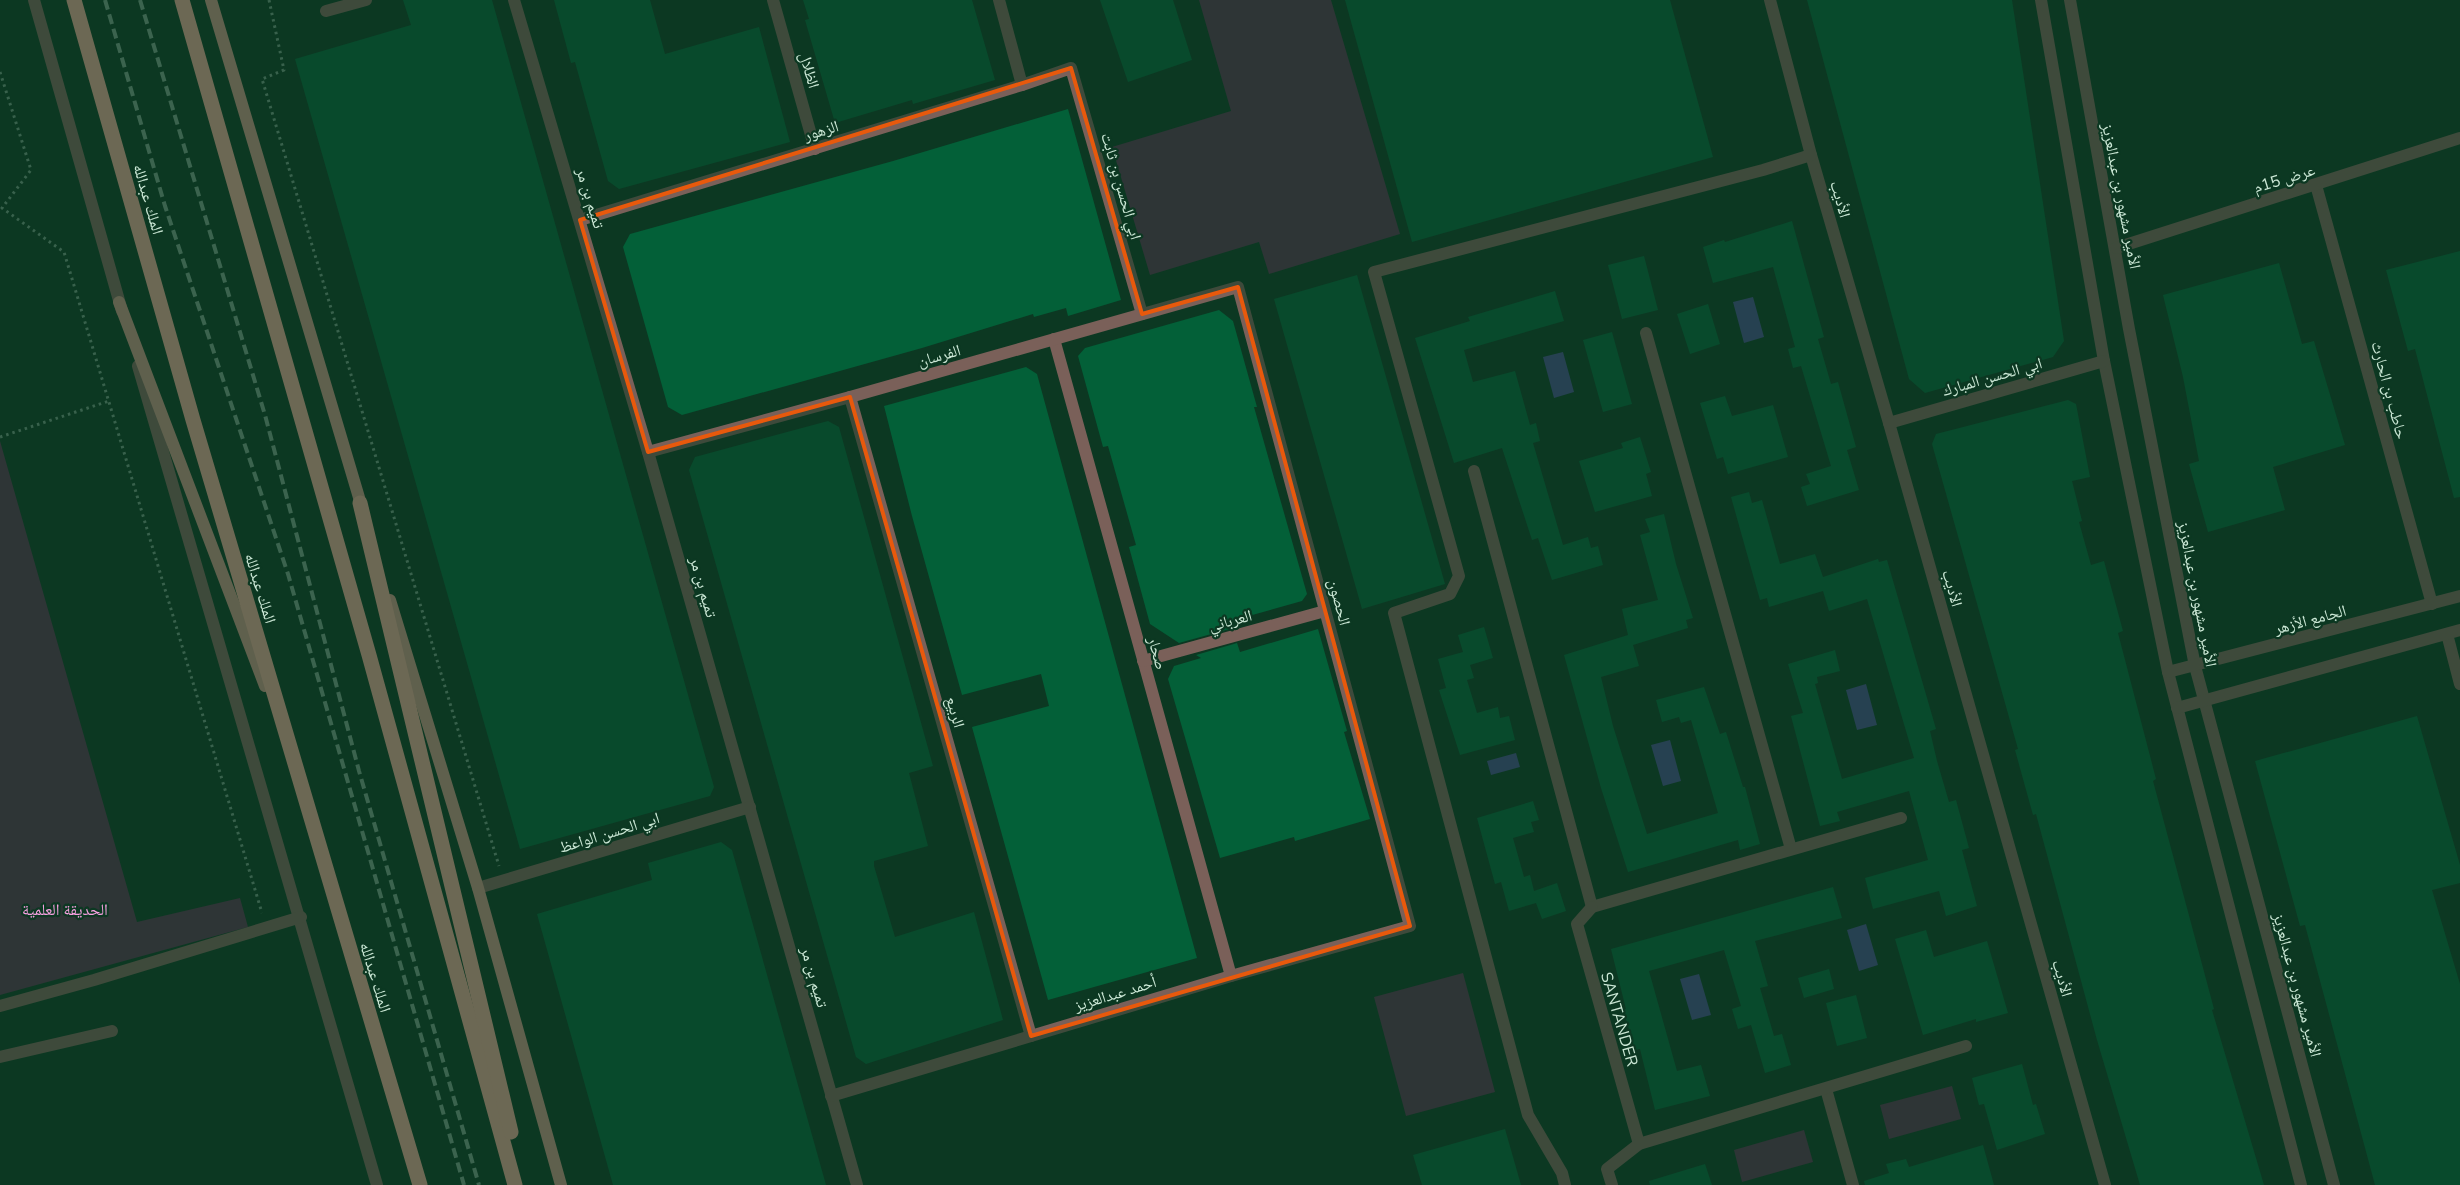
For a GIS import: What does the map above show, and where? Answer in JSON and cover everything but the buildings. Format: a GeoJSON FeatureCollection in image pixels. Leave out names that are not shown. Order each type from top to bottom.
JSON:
{"type":"FeatureCollection","features":[{"type":"Feature","properties":{"kind":"highway","name":"الملك عبدالله"},"geometry":{"type":"LineString","coordinates":[[74,0],[193,420],[420,1185]]}},
{"type":"Feature","properties":{"kind":"highway"},"geometry":{"type":"LineString","coordinates":[[182,0],[370,654],[515,1185]]}},
{"type":"Feature","properties":{"kind":"highway"},"geometry":{"type":"LineString","coordinates":[[360,503],[523,1185]]}},
{"type":"Feature","properties":{"kind":"main road"},"geometry":{"type":"LineString","coordinates":[[211,0],[360,503],[478,888],[561,1185]]}},
{"type":"Feature","properties":{"kind":"main road"},"geometry":{"type":"LineString","coordinates":[[119,302],[294,760]]}},
{"type":"Feature","properties":{"kind":"street"},"geometry":{"type":"LineString","coordinates":[[34,0],[119,302],[301,917],[378,1185]]}},
{"type":"Feature","properties":{"kind":"street"},"geometry":{"type":"LineString","coordinates":[[326,11],[366,0]]}},
{"type":"Feature","properties":{"kind":"street","name":"تميم بن مر"},"geometry":{"type":"LineString","coordinates":[[514,0],[648,452],[857,1185]]}},
{"type":"Feature","properties":{"kind":"street","name":"الظلال"},"geometry":{"type":"LineString","coordinates":[[773,0],[815,149]]}},
{"type":"Feature","properties":{"kind":"street"},"geometry":{"type":"LineString","coordinates":[[999,0],[1022,85]]}},
{"type":"Feature","properties":{"kind":"street","name":"الأديب"},"geometry":{"type":"LineString","coordinates":[[1770,0],[1811,155],[1889,423],[2104,1185]]}},
{"type":"Feature","properties":{"kind":"street"},"geometry":{"type":"LineString","coordinates":[[2041,0],[2104,361],[2168,672],[2301,1185]]}},
{"type":"Feature","properties":{"kind":"street","name":"الأمير مشهور بن عبدالعزيز"},"geometry":{"type":"LineString","coordinates":[[2070,0],[2129,328],[2196,666],[2334,1185]]}},
{"type":"Feature","properties":{"kind":"street","name":"الزهور"},"geometry":{"type":"LineString","coordinates":[[580,220],[1022,85],[1071,68]]}},
{"type":"Feature","properties":{"kind":"street","name":"ابي الحسن بن ثابت"},"geometry":{"type":"LineString","coordinates":[[1071,68],[1142,314]]}},
{"type":"Feature","properties":{"kind":"street","name":"عرض 15م"},"geometry":{"type":"LineString","coordinates":[[2116,248],[2460,138]]}},
{"type":"Feature","properties":{"kind":"street"},"geometry":{"type":"LineString","coordinates":[[1565,1185],[1562,1174],[1528,1115],[1394,613],[1450,594],[1459,576],[1374,272],[1763,170],[1811,155]]}},
{"type":"Feature","properties":{"kind":"street","name":"حاطب بن الحارث"},"geometry":{"type":"LineString","coordinates":[[2316,185],[2432,604]]}},
{"type":"Feature","properties":{"kind":"street","name":"الفرسان"},"geometry":{"type":"LineString","coordinates":[[648,452],[850,398],[1238,287]]}},
{"type":"Feature","properties":{"kind":"street","name":"الحصون"},"geometry":{"type":"LineString","coordinates":[[1238,287],[1410,926]]}},
{"type":"Feature","properties":{"kind":"street"},"geometry":{"type":"LineString","coordinates":[[1646,333],[1791,849]]}},
{"type":"Feature","properties":{"kind":"street","name":"صحار"},"geometry":{"type":"LineString","coordinates":[[1054,339],[1231,976]]}},
{"type":"Feature","properties":{"kind":"street","name":"ابي الحسن المبارك"},"geometry":{"type":"LineString","coordinates":[[1889,423],[2104,361]]}},
{"type":"Feature","properties":{"kind":"street","name":"الربيع"},"geometry":{"type":"LineString","coordinates":[[850,398],[1031,1036]]}},
{"type":"Feature","properties":{"kind":"street"},"geometry":{"type":"LineString","coordinates":[[1474,471],[1592,907],[1901,818]]}},
{"type":"Feature","properties":{"kind":"street","name":"الجامع الأزهر"},"geometry":{"type":"LineString","coordinates":[[2168,672],[2460,596]]}},
{"type":"Feature","properties":{"kind":"street","name":"العرباني"},"geometry":{"type":"LineString","coordinates":[[1143,661],[1325,611]]}},
{"type":"Feature","properties":{"kind":"street"},"geometry":{"type":"LineString","coordinates":[[2177,708],[2205,702],[2460,630]]}},
{"type":"Feature","properties":{"kind":"street"},"geometry":{"type":"LineString","coordinates":[[2447,634],[2460,684]]}},
{"type":"Feature","properties":{"kind":"street","name":"ابي الحسن الواعظ"},"geometry":{"type":"LineString","coordinates":[[478,888],[750,807]]}},
{"type":"Feature","properties":{"kind":"street","name":"SANTANDER"},"geometry":{"type":"LineString","coordinates":[[1592,907],[1577,924],[1639,1144]]}},
{"type":"Feature","properties":{"kind":"street"},"geometry":{"type":"LineString","coordinates":[[0,1006],[301,917]]}},
{"type":"Feature","properties":{"kind":"street","name":"أحمد عبدالعزيز"},"geometry":{"type":"LineString","coordinates":[[831,1096],[1231,976],[1410,926]]}},
{"type":"Feature","properties":{"kind":"street"},"geometry":{"type":"LineString","coordinates":[[0,1057],[112,1031]]}},
{"type":"Feature","properties":{"kind":"street"},"geometry":{"type":"LineString","coordinates":[[1612,1185],[1607,1169],[1639,1144],[1966,1046]]}},
{"type":"Feature","properties":{"kind":"street"},"geometry":{"type":"LineString","coordinates":[[1826,1089],[1853,1185]]}},
{"type":"Feature","properties":{"kind":"path"},"geometry":{"type":"LineString","coordinates":[[269,0],[284,70],[262,79],[503,881]]}},
{"type":"Feature","properties":{"kind":"path"},"geometry":{"type":"LineString","coordinates":[[0,72],[31,170],[2,208],[64,252],[267,928]]}},
{"type":"Feature","properties":{"kind":"path"},"geometry":{"type":"LineString","coordinates":[[0,437],[109,401]]}},
{"type":"Feature","properties":{"kind":"highlighted area"},"geometry":{"type":"Polygon","coordinates":[[[1071,68],[1142,314],[1238,287],[1410,926],[1031,1036],[850,397],[648,452],[580,220],[1071,68]]]}},
{"type":"Feature","properties":{"kind":"green space"},"geometry":{"type":"Polygon","coordinates":[[[1199,0],[1331,0],[1400,234],[1269,274],[1259,242],[1150,275],[1112,147],[1231,111],[1199,0]]]}},
{"type":"Feature","properties":{"kind":"green space","name":"الحديقة العلمية"},"geometry":{"type":"Polygon","coordinates":[[[0,441],[137,922],[240,898],[248,927],[0,995],[0,441]]]}},
{"type":"Feature","properties":{"kind":"green space"},"geometry":{"type":"Polygon","coordinates":[[[1463,973],[1495,1092],[1406,1116],[1374,997],[1463,973]]]}},
{"type":"Feature","properties":{"kind":"green space"},"geometry":{"type":"Polygon","coordinates":[[[1952,1086],[1961,1119],[1889,1139],[1880,1105],[1952,1086]]]}},
{"type":"Feature","properties":{"kind":"green space"},"geometry":{"type":"Polygon","coordinates":[[[1804,1130],[1813,1162],[1742,1182],[1734,1150],[1804,1130]]]}},
{"type":"Feature","properties":{"kind":"water"},"geometry":{"type":"Polygon","coordinates":[[[1753,297],[1764,337],[1744,343],[1733,302],[1753,297]]]}},
{"type":"Feature","properties":{"kind":"water"},"geometry":{"type":"Polygon","coordinates":[[[1563,352],[1574,392],[1554,398],[1543,357],[1563,352]]]}},
{"type":"Feature","properties":{"kind":"water"},"geometry":{"type":"Polygon","coordinates":[[[1866,684],[1877,725],[1857,730],[1846,690],[1866,684]]]}},
{"type":"Feature","properties":{"kind":"water"},"geometry":{"type":"Polygon","coordinates":[[[1670,740],[1681,781],[1663,786],[1651,745],[1670,740]]]}},
{"type":"Feature","properties":{"kind":"water"},"geometry":{"type":"Polygon","coordinates":[[[1516,753],[1520,767],[1491,775],[1487,761],[1516,753]]]}},
{"type":"Feature","properties":{"kind":"water"},"geometry":{"type":"Polygon","coordinates":[[[1866,924],[1878,965],[1859,971],[1847,930],[1866,924]]]}},
{"type":"Feature","properties":{"kind":"water"},"geometry":{"type":"Polygon","coordinates":[[[1699,974],[1711,1015],[1692,1020],[1680,979],[1699,974]]]}},
{"type":"Feature","properties":{"kind":"railway"},"geometry":{"type":"LineString","coordinates":[[105,0],[165,206],[288,574],[464,1185]]}},
{"type":"Feature","properties":{"kind":"railway"},"geometry":{"type":"LineString","coordinates":[[140,0],[265,415],[359,771],[479,1185]]}}]}
